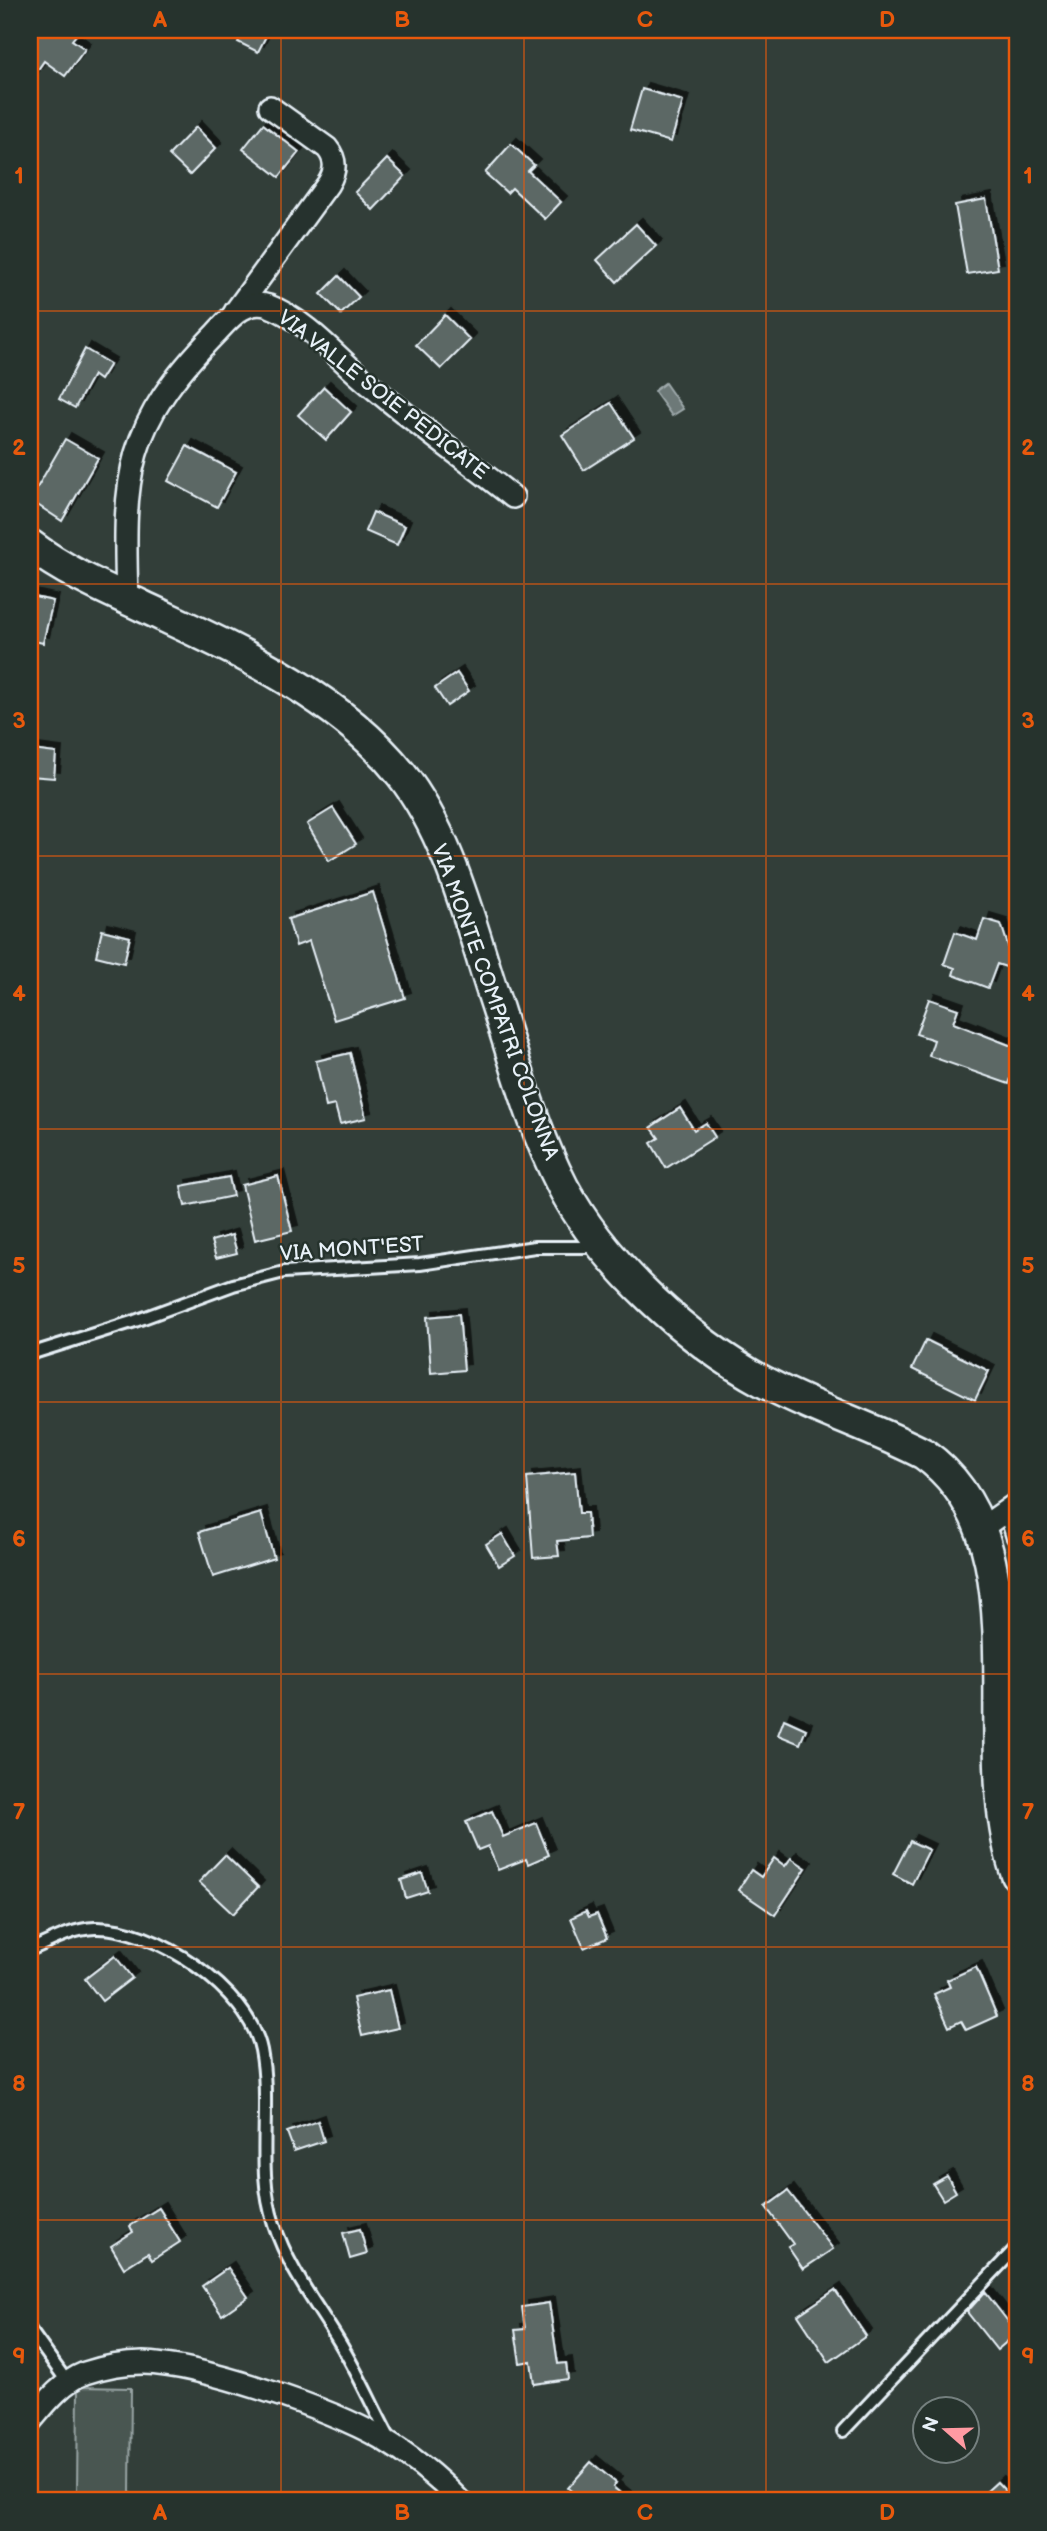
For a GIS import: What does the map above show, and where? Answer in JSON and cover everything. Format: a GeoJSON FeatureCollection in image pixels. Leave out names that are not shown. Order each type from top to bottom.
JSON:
{"type":"FeatureCollection","features":[{"type":"Feature","properties":{"kind":"street"},"geometry":{"type":"LineString","coordinates":[[127,599],[127,502],[131,469],[139,438],[154,409],[180,372],[235,312],[328,184],[335,164],[327,148],[270,107]]}},
{"type":"Feature","properties":{"kind":"street","name":"VIA VALLE SOIE PEDICATE"},"geometry":{"type":"LineString","coordinates":[[235,312],[264,305],[305,328],[383,396],[513,496]]}},
{"type":"Feature","properties":{"kind":"street","name":"VIA MONTE COMPATRI COLONNA"},"geometry":{"type":"LineString","coordinates":[[30,545],[65,569],[281,676],[343,719],[400,773],[419,801],[453,877],[544,1146],[568,1195],[605,1248],[668,1312],[736,1366],[786,1394],[911,1447],[942,1466],[964,1489],[1004,1512],[999,1558],[1005,1594],[1006,1646],[1001,1795],[1006,1838],[1017,1875]]}},
{"type":"Feature","properties":{"kind":"street"},"geometry":{"type":"LineString","coordinates":[[1004,1512],[1017,1535]]}},
{"type":"Feature","properties":{"kind":"street"},"geometry":{"type":"LineString","coordinates":[[30,2422],[68,2383],[90,2372],[129,2364],[178,2368],[283,2397],[367,2431],[393,2445],[442,2482],[460,2501]]}},
{"type":"Feature","properties":{"kind":"lane","name":"VIA MONT'EST"},"geometry":{"type":"LineString","coordinates":[[30,1353],[126,1324],[245,1281],[284,1272],[420,1264],[536,1247],[605,1248]]}},
{"type":"Feature","properties":{"kind":"lane"},"geometry":{"type":"LineString","coordinates":[[30,1950],[87,1928],[113,1930],[155,1944],[184,1959],[217,1983],[241,2008],[253,2028],[261,2053],[266,2190],[277,2233],[298,2279],[345,2351],[393,2445]]}},
{"type":"Feature","properties":{"kind":"lane"},"geometry":{"type":"LineString","coordinates":[[843,2431],[1017,2247]]}},
{"type":"Feature","properties":{"kind":"lane"},"geometry":{"type":"LineString","coordinates":[[30,2330],[68,2383]]}},
{"type":"Feature","properties":{"kind":"shaded area"},"geometry":{"type":"Polygon","coordinates":[[[665,383],[683,409],[672,416],[654,391],[665,383]]]}},
{"type":"Feature","properties":{"kind":"shaded area"},"geometry":{"type":"Polygon","coordinates":[[[78,2387],[131,2388],[130,2495],[77,2495],[78,2387]]]}},
{"type":"Feature","properties":{"kind":"building"},"geometry":{"type":"Polygon","coordinates":[[[41,30],[80,30],[72,40],[85,49],[65,76],[44,61],[30,81],[30,44],[41,30]]]}},
{"type":"Feature","properties":{"kind":"building"},"geometry":{"type":"Polygon","coordinates":[[[244,30],[269,30],[258,52],[238,42],[244,30]]]}},
{"type":"Feature","properties":{"kind":"building"},"geometry":{"type":"Polygon","coordinates":[[[642,89],[683,101],[671,142],[630,130],[642,89]]]}},
{"type":"Feature","properties":{"kind":"building"},"geometry":{"type":"Polygon","coordinates":[[[263,124],[299,152],[279,177],[243,149],[263,124]]]}},
{"type":"Feature","properties":{"kind":"building"},"geometry":{"type":"Polygon","coordinates":[[[196,127],[216,148],[190,175],[169,155],[196,127]]]}},
{"type":"Feature","properties":{"kind":"building"},"geometry":{"type":"Polygon","coordinates":[[[511,144],[534,165],[528,171],[561,202],[545,219],[512,188],[507,193],[485,173],[511,144]]]}},
{"type":"Feature","properties":{"kind":"building"},"geometry":{"type":"Polygon","coordinates":[[[387,159],[405,176],[373,210],[355,192],[387,159]]]}},
{"type":"Feature","properties":{"kind":"building"},"geometry":{"type":"Polygon","coordinates":[[[986,199],[998,269],[967,274],[955,205],[986,199]]]}},
{"type":"Feature","properties":{"kind":"building"},"geometry":{"type":"Polygon","coordinates":[[[636,224],[656,246],[617,282],[597,260],[636,224]]]}},
{"type":"Feature","properties":{"kind":"building"},"geometry":{"type":"Polygon","coordinates":[[[339,276],[359,297],[341,314],[321,294],[339,276]]]}},
{"type":"Feature","properties":{"kind":"building"},"geometry":{"type":"Polygon","coordinates":[[[445,315],[470,340],[441,369],[416,345],[445,315]]]}},
{"type":"Feature","properties":{"kind":"building"},"geometry":{"type":"Polygon","coordinates":[[[85,349],[110,364],[100,380],[93,375],[75,408],[59,399],[85,349]]]}},
{"type":"Feature","properties":{"kind":"building"},"geometry":{"type":"Polygon","coordinates":[[[324,387],[351,412],[326,440],[298,415],[324,387]]]}},
{"type":"Feature","properties":{"kind":"building"},"geometry":{"type":"Polygon","coordinates":[[[611,403],[634,438],[584,470],[562,435],[611,403]]]}},
{"type":"Feature","properties":{"kind":"building"},"geometry":{"type":"Polygon","coordinates":[[[65,439],[98,458],[62,521],[30,500],[65,439]]]}},
{"type":"Feature","properties":{"kind":"building"},"geometry":{"type":"Polygon","coordinates":[[[187,446],[236,472],[217,507],[168,481],[187,446]]]}},
{"type":"Feature","properties":{"kind":"building"},"geometry":{"type":"Polygon","coordinates":[[[373,512],[405,526],[397,545],[365,531],[373,512]]]}},
{"type":"Feature","properties":{"kind":"building"},"geometry":{"type":"Polygon","coordinates":[[[30,596],[53,601],[43,643],[30,640],[30,596]]]}},
{"type":"Feature","properties":{"kind":"building"},"geometry":{"type":"Polygon","coordinates":[[[457,673],[469,691],[447,706],[435,688],[457,673]]]}},
{"type":"Feature","properties":{"kind":"building"},"geometry":{"type":"Polygon","coordinates":[[[32,750],[56,753],[54,778],[30,776],[32,750]]]}},
{"type":"Feature","properties":{"kind":"building"},"geometry":{"type":"Polygon","coordinates":[[[333,808],[356,844],[329,861],[307,824],[333,808]]]}},
{"type":"Feature","properties":{"kind":"building"},"geometry":{"type":"Polygon","coordinates":[[[373,892],[405,998],[334,1020],[309,941],[296,946],[288,919],[373,892]]]}},
{"type":"Feature","properties":{"kind":"building"},"geometry":{"type":"Polygon","coordinates":[[[984,919],[1001,924],[1011,955],[1006,967],[997,964],[988,988],[953,975],[955,968],[944,964],[955,932],[977,940],[984,919]]]}},
{"type":"Feature","properties":{"kind":"building"},"geometry":{"type":"Polygon","coordinates":[[[102,930],[130,937],[124,963],[96,956],[102,930]]]}},
{"type":"Feature","properties":{"kind":"building"},"geometry":{"type":"Polygon","coordinates":[[[929,999],[958,1009],[953,1023],[1017,1048],[1017,1060],[1009,1084],[929,1056],[934,1040],[916,1034],[929,999]]]}},
{"type":"Feature","properties":{"kind":"building"},"geometry":{"type":"Polygon","coordinates":[[[350,1053],[366,1118],[340,1124],[335,1105],[326,1107],[316,1061],[350,1053]]]}},
{"type":"Feature","properties":{"kind":"building"},"geometry":{"type":"Polygon","coordinates":[[[680,1108],[694,1130],[706,1123],[715,1137],[666,1168],[651,1143],[659,1138],[651,1127],[680,1108]]]}},
{"type":"Feature","properties":{"kind":"building"},"geometry":{"type":"Polygon","coordinates":[[[278,1176],[292,1231],[255,1240],[242,1185],[278,1176]]]}},
{"type":"Feature","properties":{"kind":"building"},"geometry":{"type":"Polygon","coordinates":[[[229,1177],[233,1196],[185,1206],[181,1186],[229,1177]]]}},
{"type":"Feature","properties":{"kind":"building"},"geometry":{"type":"Polygon","coordinates":[[[232,1235],[237,1253],[216,1258],[211,1241],[232,1235]]]}},
{"type":"Feature","properties":{"kind":"building"},"geometry":{"type":"Polygon","coordinates":[[[459,1314],[464,1370],[431,1373],[427,1317],[459,1314]]]}},
{"type":"Feature","properties":{"kind":"building"},"geometry":{"type":"Polygon","coordinates":[[[926,1340],[989,1371],[975,1400],[912,1369],[926,1340]]]}},
{"type":"Feature","properties":{"kind":"building"},"geometry":{"type":"Polygon","coordinates":[[[575,1472],[579,1513],[587,1513],[589,1538],[557,1541],[559,1556],[533,1558],[527,1477],[575,1472]]]}},
{"type":"Feature","properties":{"kind":"building"},"geometry":{"type":"Polygon","coordinates":[[[261,1513],[274,1558],[213,1577],[199,1532],[261,1513]]]}},
{"type":"Feature","properties":{"kind":"building"},"geometry":{"type":"Polygon","coordinates":[[[502,1534],[515,1556],[499,1566],[486,1544],[502,1534]]]}},
{"type":"Feature","properties":{"kind":"building"},"geometry":{"type":"Polygon","coordinates":[[[784,1719],[806,1729],[800,1744],[778,1735],[784,1719]]]}},
{"type":"Feature","properties":{"kind":"building"},"geometry":{"type":"Polygon","coordinates":[[[492,1811],[503,1837],[536,1823],[549,1855],[528,1864],[526,1859],[498,1870],[488,1846],[478,1850],[466,1822],[492,1811]]]}},
{"type":"Feature","properties":{"kind":"building"},"geometry":{"type":"Polygon","coordinates":[[[910,1841],[929,1850],[912,1884],[893,1874],[910,1841]]]}},
{"type":"Feature","properties":{"kind":"building"},"geometry":{"type":"Polygon","coordinates":[[[225,1855],[258,1887],[233,1914],[199,1882],[225,1855]]]}},
{"type":"Feature","properties":{"kind":"building"},"geometry":{"type":"Polygon","coordinates":[[[774,1858],[785,1866],[791,1858],[806,1868],[775,1915],[738,1890],[751,1870],[761,1877],[774,1858]]]}},
{"type":"Feature","properties":{"kind":"building"},"geometry":{"type":"Polygon","coordinates":[[[422,1873],[428,1891],[406,1898],[401,1880],[422,1873]]]}},
{"type":"Feature","properties":{"kind":"building"},"geometry":{"type":"Polygon","coordinates":[[[586,1911],[589,1917],[597,1914],[607,1938],[584,1948],[571,1918],[586,1911]]]}},
{"type":"Feature","properties":{"kind":"building"},"geometry":{"type":"Polygon","coordinates":[[[115,1956],[132,1978],[102,2001],[85,1979],[115,1956]]]}},
{"type":"Feature","properties":{"kind":"building"},"geometry":{"type":"Polygon","coordinates":[[[976,1967],[997,2016],[966,2030],[961,2021],[949,2027],[934,1994],[950,1987],[947,1980],[976,1967]]]}},
{"type":"Feature","properties":{"kind":"building"},"geometry":{"type":"Polygon","coordinates":[[[389,1990],[398,2028],[362,2036],[353,1998],[389,1990]]]}},
{"type":"Feature","properties":{"kind":"building"},"geometry":{"type":"Polygon","coordinates":[[[318,2121],[324,2141],[294,2151],[287,2132],[318,2121]]]}},
{"type":"Feature","properties":{"kind":"building"},"geometry":{"type":"Polygon","coordinates":[[[947,2176],[956,2192],[943,2200],[933,2184],[947,2176]]]}},
{"type":"Feature","properties":{"kind":"building"},"geometry":{"type":"Polygon","coordinates":[[[788,2191],[833,2249],[803,2269],[788,2247],[793,2244],[766,2207],[788,2191]]]}},
{"type":"Feature","properties":{"kind":"building"},"geometry":{"type":"Polygon","coordinates":[[[159,2208],[180,2242],[152,2260],[148,2253],[124,2268],[111,2246],[133,2232],[130,2226],[159,2208]]]}},
{"type":"Feature","properties":{"kind":"building"},"geometry":{"type":"Polygon","coordinates":[[[360,2229],[367,2254],[350,2259],[343,2233],[360,2229]]]}},
{"type":"Feature","properties":{"kind":"building"},"geometry":{"type":"Polygon","coordinates":[[[228,2268],[248,2297],[222,2315],[202,2286],[228,2268]]]}},
{"type":"Feature","properties":{"kind":"building"},"geometry":{"type":"Polygon","coordinates":[[[835,2290],[866,2336],[829,2362],[798,2315],[835,2290]]]}},
{"type":"Feature","properties":{"kind":"building"},"geometry":{"type":"Polygon","coordinates":[[[985,2292],[1017,2333],[997,2350],[967,2312],[985,2292]]]}},
{"type":"Feature","properties":{"kind":"building"},"geometry":{"type":"Polygon","coordinates":[[[549,2303],[558,2364],[566,2363],[568,2379],[534,2384],[531,2361],[520,2363],[515,2330],[525,2329],[522,2307],[549,2303]]]}},
{"type":"Feature","properties":{"kind":"building"},"geometry":{"type":"Polygon","coordinates":[[[591,2462],[616,2483],[613,2487],[630,2501],[582,2501],[568,2488],[591,2462]]]}},
{"type":"Feature","properties":{"kind":"building"},"geometry":{"type":"Polygon","coordinates":[[[997,2482],[1015,2501],[976,2501],[997,2482]]]}}]}
